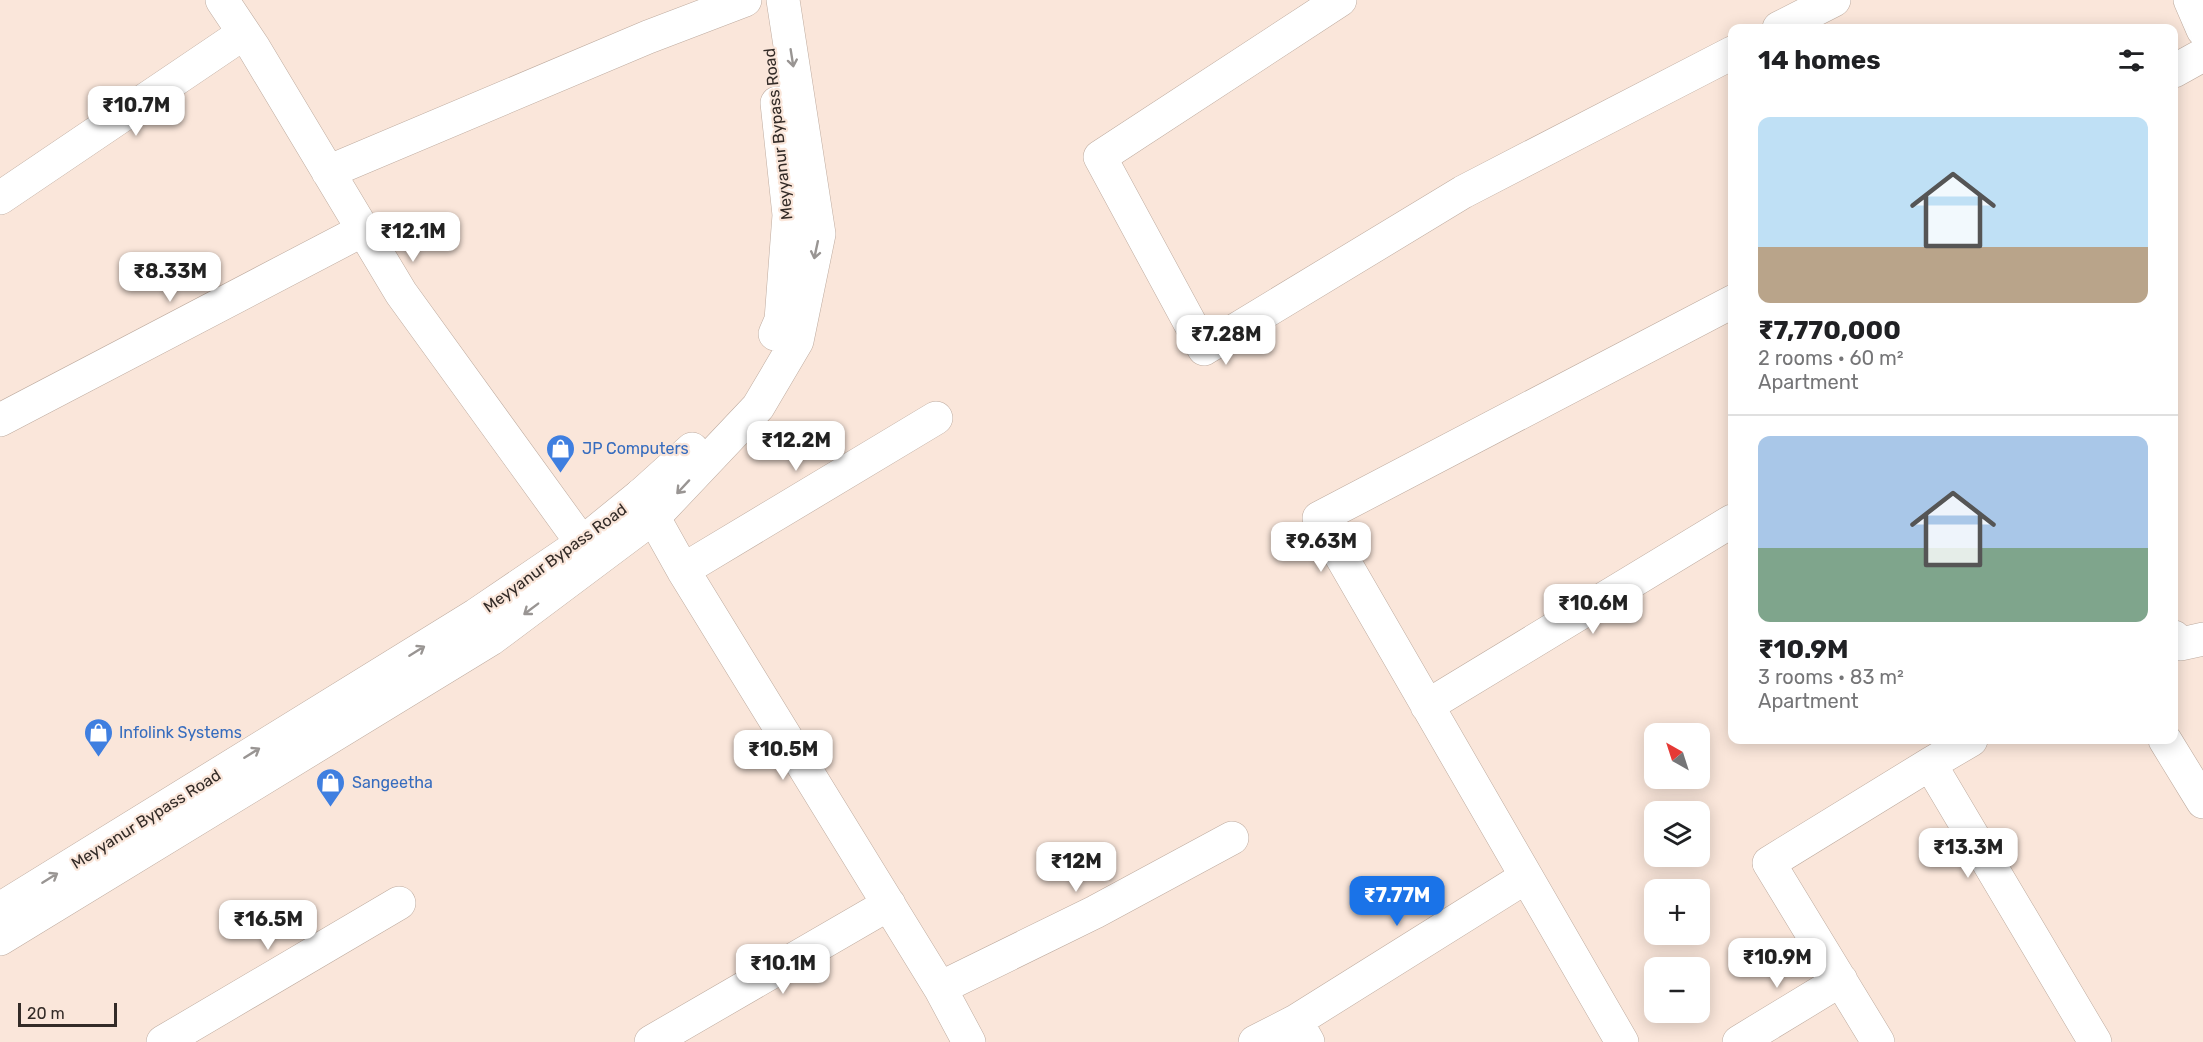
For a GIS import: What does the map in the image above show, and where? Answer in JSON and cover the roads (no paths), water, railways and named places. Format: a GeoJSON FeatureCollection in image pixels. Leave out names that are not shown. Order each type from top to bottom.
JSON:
{"type":"FeatureCollection","features":[{"type":"Feature","properties":{"kind":"street"},"geometry":{"type":"LineString","coordinates":[[222,0],[401,293],[582,543]]}},
{"type":"Feature","properties":{"kind":"street"},"geometry":{"type":"LineString","coordinates":[[328,172],[648,37],[745,0]]}},
{"type":"Feature","properties":{"kind":"street","name":"Meyyanur Bypass Road"},"geometry":{"type":"LineString","coordinates":[[0,909],[476,615],[582,543],[648,506],[744,403],[782,320],[789,215],[781,126],[763,0]]}},
{"type":"Feature","properties":{"kind":"street"},"geometry":{"type":"LineString","coordinates":[[0,939],[491,639],[648,506],[758,407],[797,341],[819,234],[783,0]]}},
{"type":"Feature","properties":{"kind":"street"},"geometry":{"type":"LineString","coordinates":[[1340,0],[1100,158],[1204,349],[1463,192],[1728,55]]}},
{"type":"Feature","properties":{"kind":"street"},"geometry":{"type":"LineString","coordinates":[[1787,24],[1834,0]]}},
{"type":"Feature","properties":{"kind":"street"},"geometry":{"type":"LineString","coordinates":[[2190,0],[2203,30]]}},
{"type":"Feature","properties":{"kind":"street"},"geometry":{"type":"LineString","coordinates":[[0,198],[244,33]]}},
{"type":"Feature","properties":{"kind":"street"},"geometry":{"type":"LineString","coordinates":[[2178,69],[2203,55]]}},
{"type":"Feature","properties":{"kind":"street"},"geometry":{"type":"LineString","coordinates":[[0,420],[363,230]]}},
{"type":"Feature","properties":{"kind":"street"},"geometry":{"type":"LineString","coordinates":[[1622,1042],[1318,518],[1728,304]]}},
{"type":"Feature","properties":{"kind":"street"},"geometry":{"type":"LineString","coordinates":[[683,570],[936,418]]}},
{"type":"Feature","properties":{"kind":"street"},"geometry":{"type":"LineString","coordinates":[[648,506],[683,570],[940,987],[969,1042]]}},
{"type":"Feature","properties":{"kind":"street"},"geometry":{"type":"LineString","coordinates":[[1427,706],[1728,523]]}},
{"type":"Feature","properties":{"kind":"street"},"geometry":{"type":"LineString","coordinates":[[2178,641],[2181,644],[2203,639]]}},
{"type":"Feature","properties":{"kind":"street"},"geometry":{"type":"LineString","coordinates":[[1878,1042],[1769,863],[1964,744]]}},
{"type":"Feature","properties":{"kind":"street"},"geometry":{"type":"LineString","coordinates":[[2167,744],[2203,802]]}},
{"type":"Feature","properties":{"kind":"street"},"geometry":{"type":"LineString","coordinates":[[1930,764],[2095,1042]]}},
{"type":"Feature","properties":{"kind":"street"},"geometry":{"type":"LineString","coordinates":[[940,987],[1095,912],[1232,838]]}},
{"type":"Feature","properties":{"kind":"street"},"geometry":{"type":"LineString","coordinates":[[1255,1042],[1302,1032],[1526,877]]}},
{"type":"Feature","properties":{"kind":"street"},"geometry":{"type":"LineString","coordinates":[[163,1042],[399,903]]}},
{"type":"Feature","properties":{"kind":"street"},"geometry":{"type":"LineString","coordinates":[[651,1042],[888,904]]}},
{"type":"Feature","properties":{"kind":"street"},"geometry":{"type":"LineString","coordinates":[[1739,1042],[1841,980]]}},
{"type":"Feature","properties":{"kind":"place","name":"JP Computers"},"geometry":{"type":"Point","coordinates":[561,474]}},
{"type":"Feature","properties":{"kind":"place","name":"Infolink Systems"},"geometry":{"type":"Point","coordinates":[98,758]}},
{"type":"Feature","properties":{"kind":"place","name":"Sangeetha"},"geometry":{"type":"Point","coordinates":[331,808]}}]}
